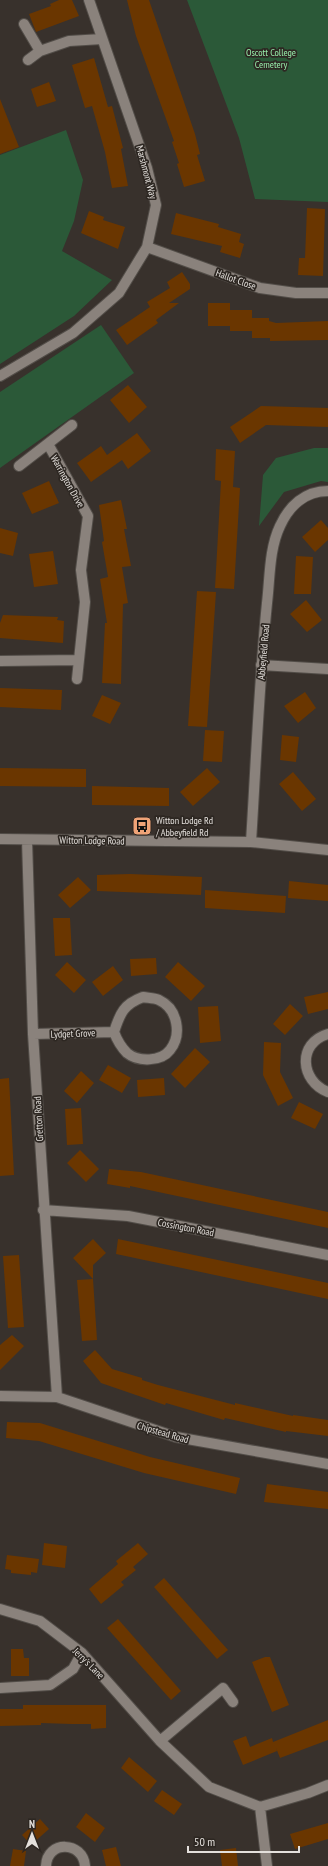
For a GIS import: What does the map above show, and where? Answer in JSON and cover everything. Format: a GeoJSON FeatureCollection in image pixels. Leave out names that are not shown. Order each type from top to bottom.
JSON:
{"type":"FeatureCollection","features":[{"type":"Feature","properties":{"kind":"street","name":"Marshmont Way"},"geometry":{"type":"LineString","coordinates":[[0,376],[73,333],[119,293],[147,247],[156,205],[147,168],[89,0]]}},
{"type":"Feature","properties":{"kind":"street"},"geometry":{"type":"LineString","coordinates":[[24,24],[40,51]]}},
{"type":"Feature","properties":{"kind":"street"},"geometry":{"type":"LineString","coordinates":[[28,60],[40,51],[69,41],[102,39]]}},
{"type":"Feature","properties":{"kind":"street","name":"Hallot Close"},"geometry":{"type":"LineString","coordinates":[[147,247],[260,288],[296,293],[328,292]]}},
{"type":"Feature","properties":{"kind":"street","name":"Warrington Drive"},"geometry":{"type":"LineString","coordinates":[[20,466],[72,425]]}},
{"type":"Feature","properties":{"kind":"street","name":"Warrington Drive"},"geometry":{"type":"LineString","coordinates":[[48,444],[88,516],[81,570],[85,602],[77,679]]}},
{"type":"Feature","properties":{"kind":"street","name":"Abbeyfield Road"},"geometry":{"type":"LineString","coordinates":[[251,842],[261,665],[273,548],[279,527],[288,510],[303,496],[320,491],[328,491]]}},
{"type":"Feature","properties":{"kind":"street"},"geometry":{"type":"LineString","coordinates":[[0,660],[78,660]]}},
{"type":"Feature","properties":{"kind":"street"},"geometry":{"type":"LineString","coordinates":[[261,665],[328,669]]}},
{"type":"Feature","properties":{"kind":"street","name":"Witton Lodge Road"},"geometry":{"type":"LineString","coordinates":[[0,839],[251,842],[328,850]]}},
{"type":"Feature","properties":{"kind":"street","name":"Gretton Road"},"geometry":{"type":"LineString","coordinates":[[27,840],[33,1034],[43,1210],[57,1397]]}},
{"type":"Feature","properties":{"kind":"street"},"geometry":{"type":"LineString","coordinates":[[143,997],[158,1000],[167,1006],[174,1015],[177,1027],[175,1041],[169,1052],[159,1058],[146,1060],[128,1054],[119,1044],[114,1032],[123,1010],[131,1002],[143,997]]}},
{"type":"Feature","properties":{"kind":"street","name":"Lydget Grove"},"geometry":{"type":"LineString","coordinates":[[33,1034],[114,1032]]}},
{"type":"Feature","properties":{"kind":"street"},"geometry":{"type":"LineString","coordinates":[[328,1034],[316,1040],[310,1048],[305,1063],[310,1079],[318,1087],[328,1092]]}},
{"type":"Feature","properties":{"kind":"street","name":"Cossington Road"},"geometry":{"type":"LineString","coordinates":[[43,1210],[128,1216],[328,1255]]}},
{"type":"Feature","properties":{"kind":"street","name":"Chipstead Road"},"geometry":{"type":"LineString","coordinates":[[0,1396],[57,1397],[176,1437],[328,1464]]}},
{"type":"Feature","properties":{"kind":"street","name":"Jerry's Lane"},"geometry":{"type":"LineString","coordinates":[[0,1609],[40,1622],[82,1653],[160,1741],[209,1787],[260,1807]]}},
{"type":"Feature","properties":{"kind":"street"},"geometry":{"type":"LineString","coordinates":[[0,1688],[50,1685],[73,1668],[82,1653]]}},
{"type":"Feature","properties":{"kind":"street"},"geometry":{"type":"LineString","coordinates":[[160,1741],[223,1688],[233,1702]]}},
{"type":"Feature","properties":{"kind":"street"},"geometry":{"type":"LineString","coordinates":[[267,1866],[260,1807],[308,1793],[328,1785]]}},
{"type":"Feature","properties":{"kind":"street"},"geometry":{"type":"LineString","coordinates":[[46,1866],[50,1852],[58,1847],[69,1847],[78,1850],[84,1856],[85,1866]]}},
{"type":"Feature","properties":{"kind":"green space","name":"Oscott College Cemetery"},"geometry":{"type":"Polygon","coordinates":[[[187,0],[328,0],[328,202],[255,199],[239,138],[187,0]]]}},
{"type":"Feature","properties":{"kind":"green space"},"geometry":{"type":"Polygon","coordinates":[[[66,130],[83,180],[74,221],[62,251],[112,280],[74,316],[0,364],[0,155],[66,130]]]}},
{"type":"Feature","properties":{"kind":"green space"},"geometry":{"type":"Polygon","coordinates":[[[101,325],[134,373],[0,468],[0,392],[101,325]]]}},
{"type":"Feature","properties":{"kind":"green space"},"geometry":{"type":"Polygon","coordinates":[[[314,448],[328,448],[328,482],[321,481],[284,492],[259,526],[263,475],[276,458],[314,448]]]}},
{"type":"Feature","properties":{"kind":"building"},"geometry":{"type":"Polygon","coordinates":[[[59,0],[72,0],[79,16],[36,32],[29,14],[51,6],[50,4],[59,0]]]}},
{"type":"Feature","properties":{"kind":"building"},"geometry":{"type":"Polygon","coordinates":[[[127,0],[149,0],[195,134],[200,154],[197,155],[205,181],[184,187],[177,164],[179,163],[172,142],[174,141],[136,36],[127,0]]]}},
{"type":"Feature","properties":{"kind":"building"},"geometry":{"type":"Polygon","coordinates":[[[94,58],[108,107],[112,106],[123,148],[121,149],[128,186],[112,188],[105,152],[92,106],[85,108],[72,65],[94,58]]]}},
{"type":"Feature","properties":{"kind":"building"},"geometry":{"type":"Polygon","coordinates":[[[49,82],[56,101],[37,107],[31,89],[49,82]]]}},
{"type":"Feature","properties":{"kind":"building"},"geometry":{"type":"Polygon","coordinates":[[[0,99],[19,147],[0,154],[0,99]]]}},
{"type":"Feature","properties":{"kind":"building"},"geometry":{"type":"Polygon","coordinates":[[[307,208],[325,209],[323,276],[298,275],[299,258],[305,258],[307,208]]]}},
{"type":"Feature","properties":{"kind":"building"},"geometry":{"type":"Polygon","coordinates":[[[89,211],[104,217],[103,220],[125,227],[118,249],[81,233],[89,211]]]}},
{"type":"Feature","properties":{"kind":"building"},"geometry":{"type":"Polygon","coordinates":[[[176,213],[219,224],[218,227],[241,234],[239,242],[244,244],[240,258],[220,252],[222,246],[171,234],[176,213]]]}},
{"type":"Feature","properties":{"kind":"building"},"geometry":{"type":"Polygon","coordinates":[[[182,272],[190,284],[190,289],[169,303],[179,303],[156,320],[158,323],[127,345],[116,330],[150,307],[147,302],[170,288],[167,282],[182,272]]]}},
{"type":"Feature","properties":{"kind":"building"},"geometry":{"type":"Polygon","coordinates":[[[208,303],[230,303],[230,310],[252,310],[252,318],[269,318],[269,321],[276,323],[328,321],[328,340],[270,341],[270,338],[252,338],[252,331],[230,331],[230,326],[208,326],[208,303]]]}},
{"type":"Feature","properties":{"kind":"building"},"geometry":{"type":"Polygon","coordinates":[[[128,385],[147,407],[129,423],[110,400],[128,385]]]}},
{"type":"Feature","properties":{"kind":"building"},"geometry":{"type":"Polygon","coordinates":[[[261,406],[328,408],[328,427],[266,425],[240,443],[230,427],[261,406]]]}},
{"type":"Feature","properties":{"kind":"building"},"geometry":{"type":"Polygon","coordinates":[[[137,433],[151,451],[128,469],[122,460],[91,482],[77,463],[101,446],[107,455],[137,433]]]}},
{"type":"Feature","properties":{"kind":"building"},"geometry":{"type":"Polygon","coordinates":[[[216,449],[235,451],[233,487],[240,488],[234,589],[215,588],[221,481],[215,480],[216,449]]]}},
{"type":"Feature","properties":{"kind":"building"},"geometry":{"type":"Polygon","coordinates":[[[49,481],[59,503],[32,514],[22,493],[49,481]]]}},
{"type":"Feature","properties":{"kind":"building"},"geometry":{"type":"Polygon","coordinates":[[[121,500],[127,529],[124,529],[131,566],[122,567],[128,603],[123,604],[121,684],[102,683],[105,623],[107,623],[100,579],[108,577],[102,542],[104,541],[99,505],[121,500]]]}},
{"type":"Feature","properties":{"kind":"building"},"geometry":{"type":"Polygon","coordinates":[[[321,520],[328,528],[328,540],[315,552],[302,537],[321,520]]]}},
{"type":"Feature","properties":{"kind":"building"},"geometry":{"type":"Polygon","coordinates":[[[0,528],[18,533],[13,556],[0,553],[0,528]]]}},
{"type":"Feature","properties":{"kind":"building"},"geometry":{"type":"Polygon","coordinates":[[[53,551],[58,584],[34,587],[29,554],[53,551]]]}},
{"type":"Feature","properties":{"kind":"building"},"geometry":{"type":"Polygon","coordinates":[[[296,556],[313,557],[311,594],[294,594],[296,556]]]}},
{"type":"Feature","properties":{"kind":"building"},"geometry":{"type":"Polygon","coordinates":[[[197,591],[216,592],[207,727],[188,726],[197,591]]]}},
{"type":"Feature","properties":{"kind":"building"},"geometry":{"type":"Polygon","coordinates":[[[306,600],[322,620],[307,632],[290,614],[306,600]]]}},
{"type":"Feature","properties":{"kind":"building"},"geometry":{"type":"Polygon","coordinates":[[[3,615],[58,617],[57,620],[64,621],[63,643],[0,638],[0,623],[3,615]]]}},
{"type":"Feature","properties":{"kind":"building"},"geometry":{"type":"Polygon","coordinates":[[[0,688],[62,690],[61,710],[0,707],[0,688]]]}},
{"type":"Feature","properties":{"kind":"building"},"geometry":{"type":"Polygon","coordinates":[[[305,692],[316,708],[298,723],[284,706],[305,692]]]}},
{"type":"Feature","properties":{"kind":"building"},"geometry":{"type":"Polygon","coordinates":[[[102,695],[121,703],[110,724],[92,716],[102,695]]]}},
{"type":"Feature","properties":{"kind":"building"},"geometry":{"type":"Polygon","coordinates":[[[205,730],[224,731],[222,762],[203,761],[205,730]]]}},
{"type":"Feature","properties":{"kind":"building"},"geometry":{"type":"Polygon","coordinates":[[[282,735],[299,737],[296,762],[280,760],[282,735]]]}},
{"type":"Feature","properties":{"kind":"building"},"geometry":{"type":"Polygon","coordinates":[[[0,768],[86,769],[86,787],[0,786],[0,768]]]}},
{"type":"Feature","properties":{"kind":"building"},"geometry":{"type":"Polygon","coordinates":[[[207,768],[220,782],[193,806],[180,792],[207,768]]]}},
{"type":"Feature","properties":{"kind":"building"},"geometry":{"type":"Polygon","coordinates":[[[293,772],[316,799],[302,811],[279,784],[293,772]]]}},
{"type":"Feature","properties":{"kind":"building"},"geometry":{"type":"Polygon","coordinates":[[[92,786],[169,788],[169,806],[92,805],[92,786]]]}},
{"type":"Feature","properties":{"kind":"building"},"geometry":{"type":"Polygon","coordinates":[[[130,874],[202,877],[201,895],[97,891],[97,875],[130,874]]]}},
{"type":"Feature","properties":{"kind":"building"},"geometry":{"type":"Polygon","coordinates":[[[78,877],[91,890],[70,908],[58,895],[78,877]]]}},
{"type":"Feature","properties":{"kind":"building"},"geometry":{"type":"Polygon","coordinates":[[[289,881],[328,885],[328,901],[288,898],[289,881]]]}},
{"type":"Feature","properties":{"kind":"building"},"geometry":{"type":"Polygon","coordinates":[[[205,890],[286,896],[285,913],[205,908],[205,890]]]}},
{"type":"Feature","properties":{"kind":"building"},"geometry":{"type":"Polygon","coordinates":[[[53,918],[70,918],[72,955],[55,956],[53,918]]]}},
{"type":"Feature","properties":{"kind":"building"},"geometry":{"type":"Polygon","coordinates":[[[156,958],[157,974],[131,976],[130,959],[156,958]]]}},
{"type":"Feature","properties":{"kind":"building"},"geometry":{"type":"Polygon","coordinates":[[[67,962],[86,980],[74,993],[55,975],[67,962]]]}},
{"type":"Feature","properties":{"kind":"building"},"geometry":{"type":"Polygon","coordinates":[[[178,962],[205,986],[191,1001],[165,977],[178,962]]]}},
{"type":"Feature","properties":{"kind":"building"},"geometry":{"type":"Polygon","coordinates":[[[113,966],[123,980],[103,996],[92,982],[113,966]]]}},
{"type":"Feature","properties":{"kind":"building"},"geometry":{"type":"Polygon","coordinates":[[[328,992],[328,1009],[308,1014],[304,997],[328,992]]]}},
{"type":"Feature","properties":{"kind":"building"},"geometry":{"type":"Polygon","coordinates":[[[290,1004],[303,1016],[285,1035],[273,1024],[290,1004]]]}},
{"type":"Feature","properties":{"kind":"building"},"geometry":{"type":"Polygon","coordinates":[[[218,1006],[221,1041],[200,1043],[198,1007],[218,1006]]]}},
{"type":"Feature","properties":{"kind":"building"},"geometry":{"type":"Polygon","coordinates":[[[264,1042],[281,1043],[280,1072],[293,1098],[278,1106],[263,1075],[264,1042]]]}},
{"type":"Feature","properties":{"kind":"building"},"geometry":{"type":"Polygon","coordinates":[[[195,1048],[210,1062],[185,1088],[171,1074],[195,1048]]]}},
{"type":"Feature","properties":{"kind":"building"},"geometry":{"type":"Polygon","coordinates":[[[108,1065],[131,1078],[122,1093],[99,1080],[108,1065]]]}},
{"type":"Feature","properties":{"kind":"building"},"geometry":{"type":"Polygon","coordinates":[[[81,1071],[94,1083],[77,1103],[64,1091],[81,1071]]]}},
{"type":"Feature","properties":{"kind":"building"},"geometry":{"type":"Polygon","coordinates":[[[9,1078],[14,1175],[0,1176],[0,1079],[9,1078]]]}},
{"type":"Feature","properties":{"kind":"building"},"geometry":{"type":"Polygon","coordinates":[[[164,1078],[165,1095],[138,1097],[137,1080],[164,1078]]]}},
{"type":"Feature","properties":{"kind":"building"},"geometry":{"type":"Polygon","coordinates":[[[299,1102],[323,1114],[315,1129],[291,1118],[299,1102]]]}},
{"type":"Feature","properties":{"kind":"building"},"geometry":{"type":"Polygon","coordinates":[[[81,1108],[83,1144],[67,1145],[65,1109],[81,1108]]]}},
{"type":"Feature","properties":{"kind":"building"},"geometry":{"type":"Polygon","coordinates":[[[80,1150],[99,1169],[86,1182],[67,1163],[80,1150]]]}},
{"type":"Feature","properties":{"kind":"building"},"geometry":{"type":"Polygon","coordinates":[[[109,1169],[141,1172],[328,1212],[328,1228],[130,1186],[130,1188],[107,1184],[109,1169]]]}},
{"type":"Feature","properties":{"kind":"building"},"geometry":{"type":"Polygon","coordinates":[[[93,1239],[106,1253],[93,1265],[93,1279],[73,1258],[93,1239]]]}},
{"type":"Feature","properties":{"kind":"building"},"geometry":{"type":"Polygon","coordinates":[[[118,1239],[328,1283],[328,1299],[116,1254],[118,1239]]]}},
{"type":"Feature","properties":{"kind":"building"},"geometry":{"type":"Polygon","coordinates":[[[19,1255],[24,1327],[8,1328],[3,1256],[19,1255]]]}},
{"type":"Feature","properties":{"kind":"building"},"geometry":{"type":"Polygon","coordinates":[[[93,1279],[97,1340],[82,1341],[77,1280],[93,1279]]]}},
{"type":"Feature","properties":{"kind":"building"},"geometry":{"type":"Polygon","coordinates":[[[12,1335],[24,1346],[0,1370],[0,1345],[12,1335]]]}},
{"type":"Feature","properties":{"kind":"building"},"geometry":{"type":"Polygon","coordinates":[[[95,1350],[112,1369],[142,1378],[142,1380],[158,1385],[235,1405],[235,1403],[293,1416],[328,1420],[328,1436],[286,1432],[225,1418],[224,1420],[166,1403],[165,1405],[101,1383],[83,1361],[95,1350]]]}},
{"type":"Feature","properties":{"kind":"building"},"geometry":{"type":"Polygon","coordinates":[[[7,1422],[40,1423],[150,1457],[240,1478],[236,1494],[144,1473],[39,1441],[6,1438],[7,1422]]]}},
{"type":"Feature","properties":{"kind":"building"},"geometry":{"type":"Polygon","coordinates":[[[267,1484],[328,1492],[328,1509],[264,1502],[267,1484]]]}},
{"type":"Feature","properties":{"kind":"building"},"geometry":{"type":"Polygon","coordinates":[[[44,1543],[67,1546],[65,1568],[42,1565],[44,1543]]]}},
{"type":"Feature","properties":{"kind":"building"},"geometry":{"type":"Polygon","coordinates":[[[138,1543],[148,1554],[133,1567],[136,1570],[121,1582],[124,1585],[101,1604],[89,1589],[118,1564],[116,1561],[138,1543]]]}},
{"type":"Feature","properties":{"kind":"building"},"geometry":{"type":"Polygon","coordinates":[[[7,1555],[39,1559],[37,1573],[31,1572],[31,1575],[11,1573],[11,1570],[5,1569],[7,1555]]]}},
{"type":"Feature","properties":{"kind":"building"},"geometry":{"type":"Polygon","coordinates":[[[164,1578],[228,1650],[217,1659],[154,1587],[164,1578]]]}},
{"type":"Feature","properties":{"kind":"building"},"geometry":{"type":"Polygon","coordinates":[[[118,1619],[181,1691],[171,1700],[107,1628],[118,1619]]]}},
{"type":"Feature","properties":{"kind":"building"},"geometry":{"type":"Polygon","coordinates":[[[11,1649],[23,1649],[24,1658],[29,1658],[29,1676],[11,1676],[11,1649]]]}},
{"type":"Feature","properties":{"kind":"building"},"geometry":{"type":"Polygon","coordinates":[[[265,1657],[270,1657],[289,1705],[272,1712],[252,1662],[265,1657]]]}},
{"type":"Feature","properties":{"kind":"building"},"geometry":{"type":"Polygon","coordinates":[[[23,1705],[106,1705],[106,1728],[91,1729],[91,1724],[41,1723],[41,1725],[0,1726],[0,1709],[23,1709],[23,1705]]]}},
{"type":"Feature","properties":{"kind":"building"},"geometry":{"type":"Polygon","coordinates":[[[328,1720],[328,1740],[280,1758],[276,1748],[277,1751],[243,1765],[233,1741],[246,1736],[250,1747],[272,1738],[273,1742],[328,1720]]]}},
{"type":"Feature","properties":{"kind":"building"},"geometry":{"type":"Polygon","coordinates":[[[129,1757],[157,1781],[148,1792],[121,1768],[129,1757]]]}},
{"type":"Feature","properties":{"kind":"building"},"geometry":{"type":"Polygon","coordinates":[[[162,1790],[182,1804],[174,1815],[154,1801],[162,1790]]]}},
{"type":"Feature","properties":{"kind":"building"},"geometry":{"type":"Polygon","coordinates":[[[86,1813],[105,1828],[95,1842],[76,1827],[86,1813]]]}},
{"type":"Feature","properties":{"kind":"building"},"geometry":{"type":"Polygon","coordinates":[[[40,1819],[49,1829],[31,1845],[22,1835],[40,1819]]]}},
{"type":"Feature","properties":{"kind":"building"},"geometry":{"type":"Polygon","coordinates":[[[328,1823],[328,1839],[295,1849],[290,1834],[328,1823]]]}},
{"type":"Feature","properties":{"kind":"building"},"geometry":{"type":"Polygon","coordinates":[[[116,1847],[121,1866],[106,1866],[102,1850],[116,1847]]]}},
{"type":"Feature","properties":{"kind":"building"},"geometry":{"type":"Polygon","coordinates":[[[236,1848],[238,1866],[222,1866],[220,1850],[236,1848]]]}},
{"type":"Feature","properties":{"kind":"building"},"geometry":{"type":"Polygon","coordinates":[[[13,1849],[26,1851],[24,1866],[10,1866],[13,1849]]]}},
{"type":"Feature","properties":{"kind":"place","name":"Witton Lodge Rd / Abbeyfield Rd"},"geometry":{"type":"Point","coordinates":[142,826]}}]}
